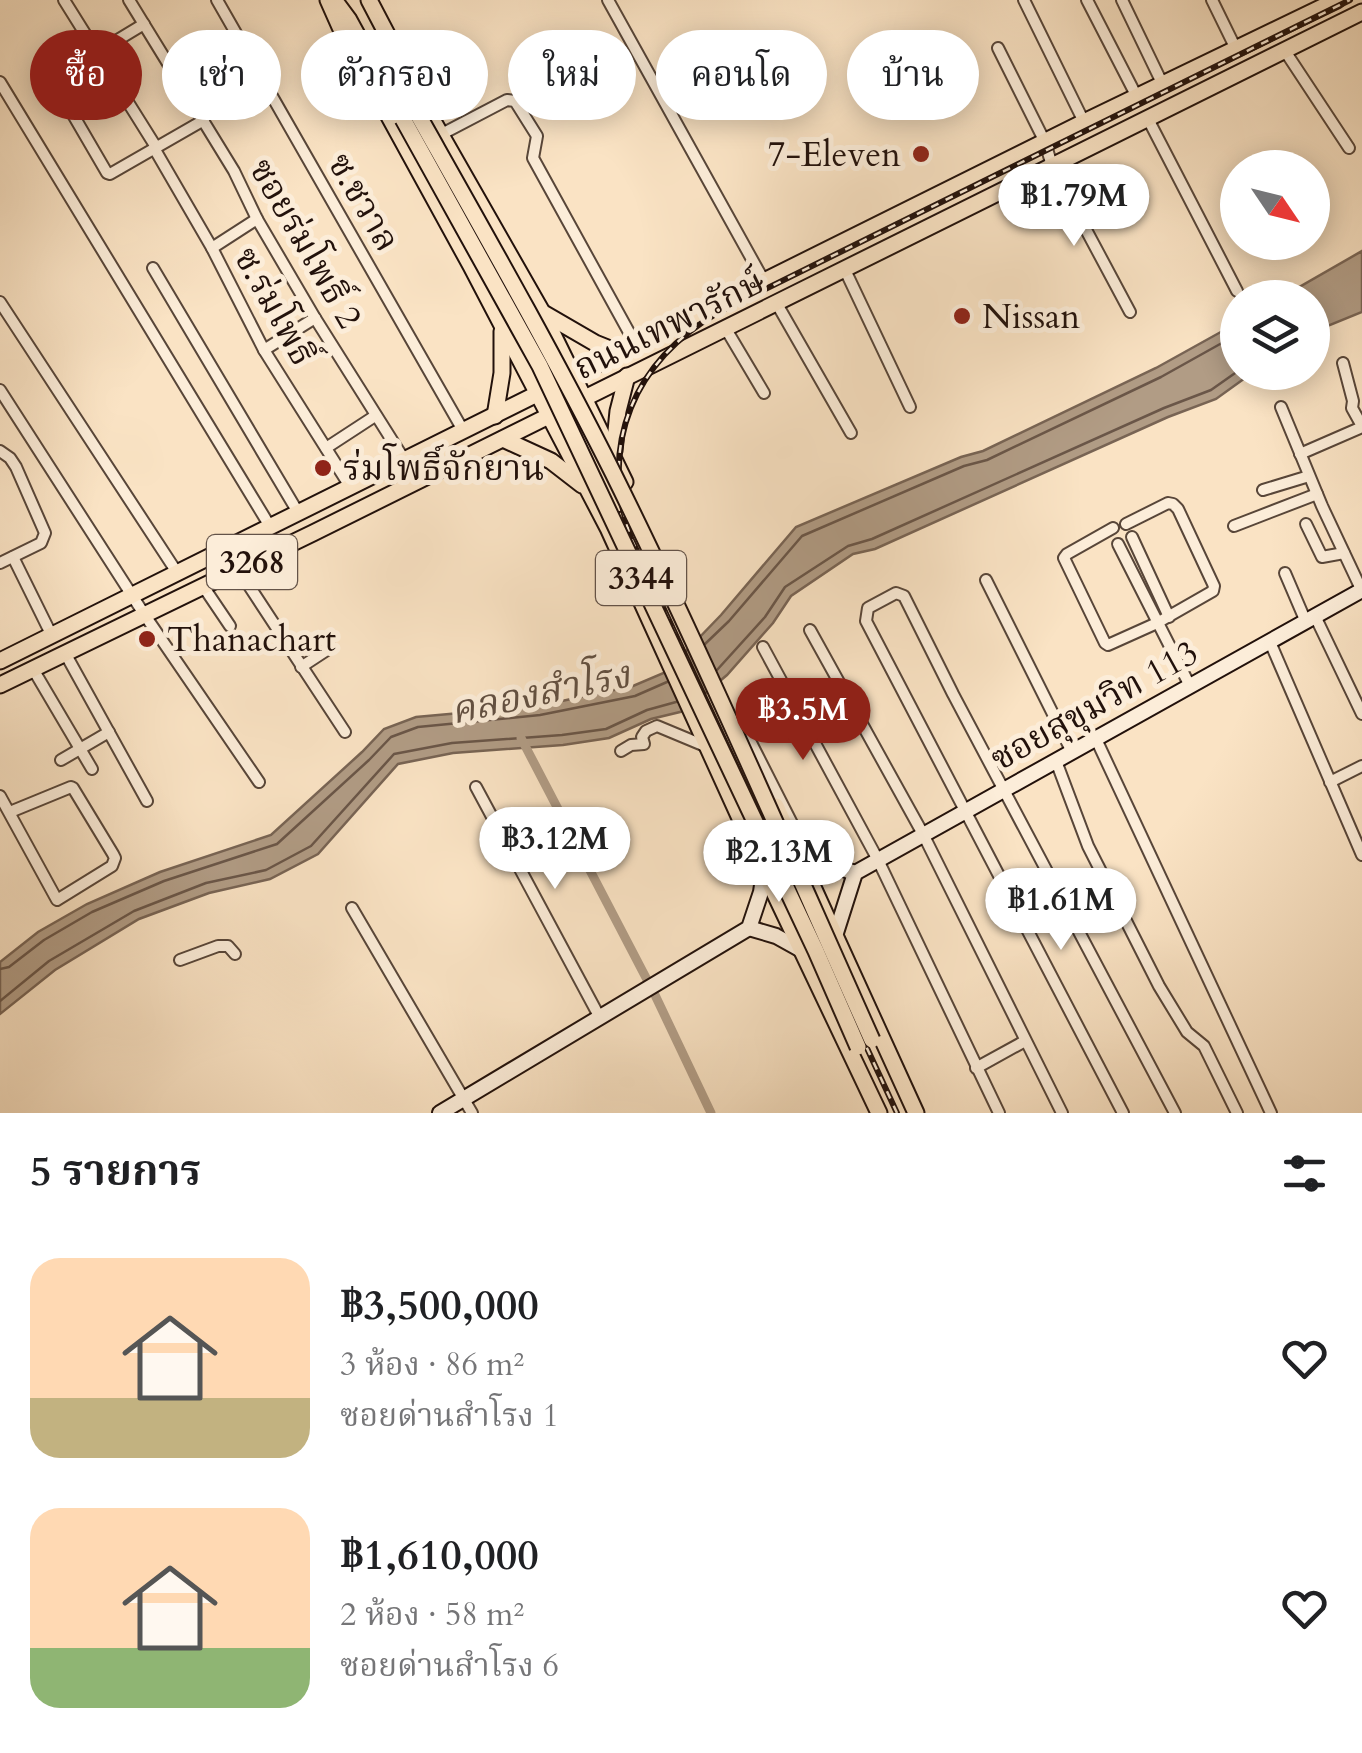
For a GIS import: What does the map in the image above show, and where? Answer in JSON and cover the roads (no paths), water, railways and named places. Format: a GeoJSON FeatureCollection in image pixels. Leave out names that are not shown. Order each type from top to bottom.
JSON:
{"type":"FeatureCollection","features":[{"type":"Feature","properties":{"kind":"main road","name":"3344"},"geometry":{"type":"LineString","coordinates":[[332,0],[352,30]]}},
{"type":"Feature","properties":{"kind":"main road","name":"3344"},"geometry":{"type":"LineString","coordinates":[[332,0],[340,28],[472,266],[608,528],[745,827],[763,877],[803,951],[879,1113]]}},
{"type":"Feature","properties":{"kind":"main road","name":"3344"},"geometry":{"type":"LineString","coordinates":[[361,0],[374,30]]}},
{"type":"Feature","properties":{"kind":"main road","name":"3344"},"geometry":{"type":"LineString","coordinates":[[368,0],[542,312],[585,398],[776,807],[804,856],[913,1113]]}},
{"type":"Feature","properties":{"kind":"main road","name":"ถนนเทพารักษ์"},"geometry":{"type":"LineString","coordinates":[[0,661],[1236,49],[1311,6],[1338,0]]}},
{"type":"Feature","properties":{"kind":"main road","name":"ถนนเทพารักษ์"},"geometry":{"type":"LineString","coordinates":[[0,685],[1362,12]]}},
{"type":"Feature","properties":{"kind":"main road","name":"3344"},"geometry":{"type":"LineString","coordinates":[[412,120],[556,360],[614,476],[749,765],[865,1044],[888,1113]]}},
{"type":"Feature","properties":{"kind":"main road"},"geometry":{"type":"LineString","coordinates":[[472,266],[482,272],[496,270],[505,258],[504,246]]}},
{"type":"Feature","properties":{"kind":"main road"},"geometry":{"type":"LineString","coordinates":[[496,270],[618,504]]}},
{"type":"Feature","properties":{"kind":"main road"},"geometry":{"type":"LineString","coordinates":[[542,312],[594,343],[620,353]]}},
{"type":"Feature","properties":{"kind":"main road"},"geometry":{"type":"LineString","coordinates":[[495,416],[502,373],[500,320]]}},
{"type":"Feature","properties":{"kind":"main road"},"geometry":{"type":"LineString","coordinates":[[614,459],[616,423],[627,376]]}},
{"type":"Feature","properties":{"kind":"main road"},"geometry":{"type":"LineString","coordinates":[[504,439],[551,461],[589,491]]}},
{"type":"Feature","properties":{"kind":"main road"},"geometry":{"type":"LineString","coordinates":[[608,528],[607,514],[612,506],[628,503],[640,514]]}},
{"type":"Feature","properties":{"kind":"main road","name":"ซอยสุขุมวิท 113"},"geometry":{"type":"LineString","coordinates":[[855,873],[1362,590]]}},
{"type":"Feature","properties":{"kind":"main road"},"geometry":{"type":"LineString","coordinates":[[804,856],[855,873],[835,936]]}},
{"type":"Feature","properties":{"kind":"main road"},"geometry":{"type":"LineString","coordinates":[[440,1113],[749,928],[763,877]]}},
{"type":"Feature","properties":{"kind":"main road"},"geometry":{"type":"LineString","coordinates":[[749,928],[776,936],[803,951]]}},
{"type":"Feature","properties":{"kind":"main road","name":"3344"},"geometry":{"type":"LineString","coordinates":[[865,1044],[913,1113]]}},
{"type":"Feature","properties":{"kind":"street","name":"ซ.ร่มโพธิ์"},"geometry":{"type":"LineString","coordinates":[[64,0],[84,30]]}},
{"type":"Feature","properties":{"kind":"street","name":"ซอยร่มโพธิ์ 2"},"geometry":{"type":"LineString","coordinates":[[129,0],[162,53]]}},
{"type":"Feature","properties":{"kind":"street","name":"ซ.ชวาล"},"geometry":{"type":"LineString","coordinates":[[216,0],[464,432]]}},
{"type":"Feature","properties":{"kind":"street"},"geometry":{"type":"LineString","coordinates":[[608,0],[764,282]]}},
{"type":"Feature","properties":{"kind":"street"},"geometry":{"type":"LineString","coordinates":[[1024,0],[1084,122]]}},
{"type":"Feature","properties":{"kind":"street"},"geometry":{"type":"LineString","coordinates":[[1087,0],[1137,97]]}},
{"type":"Feature","properties":{"kind":"street"},"geometry":{"type":"LineString","coordinates":[[1122,0],[1164,84]]}},
{"type":"Feature","properties":{"kind":"street"},"geometry":{"type":"LineString","coordinates":[[1212,0],[1236,49]]}},
{"type":"Feature","properties":{"kind":"street"},"geometry":{"type":"LineString","coordinates":[[134,30],[144,24]]}},
{"type":"Feature","properties":{"kind":"street"},"geometry":{"type":"LineString","coordinates":[[998,48],[1046,142],[1052,166],[1130,312]]}},
{"type":"Feature","properties":{"kind":"street"},"geometry":{"type":"LineString","coordinates":[[1285,50],[1349,148]]}},
{"type":"Feature","properties":{"kind":"street"},"geometry":{"type":"LineString","coordinates":[[0,82],[271,528]]}},
{"type":"Feature","properties":{"kind":"street"},"geometry":{"type":"LineString","coordinates":[[440,135],[507,100],[515,102],[537,136],[533,158],[636,345]]}},
{"type":"Feature","properties":{"kind":"street"},"geometry":{"type":"LineString","coordinates":[[1148,119],[1231,280]]}},
{"type":"Feature","properties":{"kind":"street"},"geometry":{"type":"LineString","coordinates":[[75,120],[109,174],[204,120]]}},
{"type":"Feature","properties":{"kind":"street","name":"ซ.ร่มโพธิ์"},"geometry":{"type":"LineString","coordinates":[[138,120],[212,248],[264,350],[351,488]]}},
{"type":"Feature","properties":{"kind":"street","name":"ซอยร่มโพธิ์ 2"},"geometry":{"type":"LineString","coordinates":[[204,120],[315,318],[405,461]]}},
{"type":"Feature","properties":{"kind":"street"},"geometry":{"type":"LineString","coordinates":[[212,248],[257,219]]}},
{"type":"Feature","properties":{"kind":"street"},"geometry":{"type":"LineString","coordinates":[[154,268],[299,514]]}},
{"type":"Feature","properties":{"kind":"street"},"geometry":{"type":"LineString","coordinates":[[845,270],[910,408]]}},
{"type":"Feature","properties":{"kind":"street"},"geometry":{"type":"LineString","coordinates":[[0,302],[178,574]]}},
{"type":"Feature","properties":{"kind":"street"},"geometry":{"type":"LineString","coordinates":[[777,304],[851,433]]}},
{"type":"Feature","properties":{"kind":"street"},"geometry":{"type":"LineString","coordinates":[[264,350],[315,318]]}},
{"type":"Feature","properties":{"kind":"street"},"geometry":{"type":"LineString","coordinates":[[726,328],[764,392]]}},
{"type":"Feature","properties":{"kind":"street"},"geometry":{"type":"LineString","coordinates":[[1300,454],[1362,426],[1352,408],[1342,363]]}},
{"type":"Feature","properties":{"kind":"street"},"geometry":{"type":"LineString","coordinates":[[0,390],[132,596],[259,782]]}},
{"type":"Feature","properties":{"kind":"street"},"geometry":{"type":"LineString","coordinates":[[1281,407],[1362,590]]}},
{"type":"Feature","properties":{"kind":"street"},"geometry":{"type":"LineString","coordinates":[[326,448],[375,416]]}},
{"type":"Feature","properties":{"kind":"street"},"geometry":{"type":"LineString","coordinates":[[0,450],[16,467],[46,533],[41,543],[0,563]]}},
{"type":"Feature","properties":{"kind":"street"},"geometry":{"type":"LineString","coordinates":[[1264,490],[1310,476]]}},
{"type":"Feature","properties":{"kind":"street"},"geometry":{"type":"LineString","coordinates":[[1234,526],[1317,494]]}},
{"type":"Feature","properties":{"kind":"street"},"geometry":{"type":"LineString","coordinates":[[1173,504],[1213,591],[1108,645],[1064,558],[1113,528],[1173,504]]}},
{"type":"Feature","properties":{"kind":"street"},"geometry":{"type":"LineString","coordinates":[[1126,524],[1169,617]]}},
{"type":"Feature","properties":{"kind":"street"},"geometry":{"type":"LineString","coordinates":[[1306,524],[1322,556],[1344,553]]}},
{"type":"Feature","properties":{"kind":"street"},"geometry":{"type":"LineString","coordinates":[[1113,528],[1112,538],[1190,686]]}},
{"type":"Feature","properties":{"kind":"street"},"geometry":{"type":"LineString","coordinates":[[1118,544],[1127,544],[1132,538]]}},
{"type":"Feature","properties":{"kind":"street"},"geometry":{"type":"LineString","coordinates":[[13,557],[52,636]]}},
{"type":"Feature","properties":{"kind":"street"},"geometry":{"type":"LineString","coordinates":[[238,568],[344,732]]}},
{"type":"Feature","properties":{"kind":"street"},"geometry":{"type":"LineString","coordinates":[[1285,574],[1362,714]]}},
{"type":"Feature","properties":{"kind":"street"},"geometry":{"type":"LineString","coordinates":[[986,580],[1072,752]]}},
{"type":"Feature","properties":{"kind":"street"},"geometry":{"type":"LineString","coordinates":[[203,586],[230,626]]}},
{"type":"Feature","properties":{"kind":"street"},"geometry":{"type":"LineString","coordinates":[[1123,1113],[866,620],[868,608],[896,593],[904,596],[1170,1111]]}},
{"type":"Feature","properties":{"kind":"street"},"geometry":{"type":"LineString","coordinates":[[810,630],[923,834],[1062,1113]]}},
{"type":"Feature","properties":{"kind":"street"},"geometry":{"type":"LineString","coordinates":[[1270,642],[1362,856]]}},
{"type":"Feature","properties":{"kind":"street"},"geometry":{"type":"LineString","coordinates":[[762,646],[878,860],[999,1113]]}},
{"type":"Feature","properties":{"kind":"street"},"geometry":{"type":"LineString","coordinates":[[301,667],[330,648]]}},
{"type":"Feature","properties":{"kind":"street"},"geometry":{"type":"LineString","coordinates":[[65,654],[146,801]]}},
{"type":"Feature","properties":{"kind":"street"},"geometry":{"type":"LineString","coordinates":[[32,669],[92,769]]}},
{"type":"Feature","properties":{"kind":"street"},"geometry":{"type":"LineString","coordinates":[[740,719],[804,856]]}},
{"type":"Feature","properties":{"kind":"street"},"geometry":{"type":"LineString","coordinates":[[621,751],[644,744],[646,730],[656,726],[704,743],[763,877]]}},
{"type":"Feature","properties":{"kind":"street"},"geometry":{"type":"LineString","coordinates":[[61,760],[109,732]]}},
{"type":"Feature","properties":{"kind":"street"},"geometry":{"type":"LineString","coordinates":[[1096,739],[1271,1113]]}},
{"type":"Feature","properties":{"kind":"street"},"geometry":{"type":"LineString","coordinates":[[1056,761],[1088,846],[1158,986],[1188,1032],[1204,1046],[1237,1113]]}},
{"type":"Feature","properties":{"kind":"street"},"geometry":{"type":"LineString","coordinates":[[1330,782],[1362,766]]}},
{"type":"Feature","properties":{"kind":"street"},"geometry":{"type":"LineString","coordinates":[[476,787],[599,1016]]}},
{"type":"Feature","properties":{"kind":"street"},"geometry":{"type":"LineString","coordinates":[[0,796],[56,900],[105,872],[114,862],[113,854],[73,788],[10,812]]}},
{"type":"Feature","properties":{"kind":"street"},"geometry":{"type":"LineString","coordinates":[[1350,827],[1362,821]]}},
{"type":"Feature","properties":{"kind":"street"},"geometry":{"type":"LineString","coordinates":[[352,908],[472,1113]]}},
{"type":"Feature","properties":{"kind":"street"},"geometry":{"type":"LineString","coordinates":[[180,960],[218,946],[228,946],[234,954]]}},
{"type":"Feature","properties":{"kind":"street"},"geometry":{"type":"LineString","coordinates":[[976,1068],[1025,1041]]}},
{"type":"Feature","properties":{"kind":"water"},"geometry":{"type":"Polygon","coordinates":[[[1362,251],[1362,312],[1330,325],[1330,280],[1312,280],[1362,251]]]}},
{"type":"Feature","properties":{"kind":"water"},"geometry":{"type":"Polygon","coordinates":[[[1220,332],[1220,390],[1228,390],[1216,399],[875,549],[853,554],[791,596],[773,623],[727,675],[684,711],[651,719],[609,738],[453,753],[398,764],[318,854],[270,879],[209,893],[139,919],[55,970],[0,1014],[0,962],[38,932],[87,904],[160,872],[271,835],[384,729],[416,717],[538,706],[633,686],[666,672],[796,527],[983,451],[1156,368],[1220,332]]]}},
{"type":"Feature","properties":{"kind":"waterway","name":"คลองสำโรง"},"geometry":{"type":"LineString","coordinates":[[521,738],[655,995],[711,1113]]}},
{"type":"Feature","properties":{"kind":"railway"},"geometry":{"type":"LineString","coordinates":[[897,1113],[631,538],[619,470],[622,438],[631,408],[645,380],[665,355],[689,332],[719,312],[1350,0]]}},
{"type":"Feature","properties":{"kind":"place","name":"7-Eleven"},"geometry":{"type":"Point","coordinates":[921,154]}},
{"type":"Feature","properties":{"kind":"place","name":"Nissan"},"geometry":{"type":"Point","coordinates":[962,316]}},
{"type":"Feature","properties":{"kind":"place","name":"ร่มโพธิ์จักยาน"},"geometry":{"type":"Point","coordinates":[323,468]}},
{"type":"Feature","properties":{"kind":"place","name":"Thanachart"},"geometry":{"type":"Point","coordinates":[147,639]}}]}
